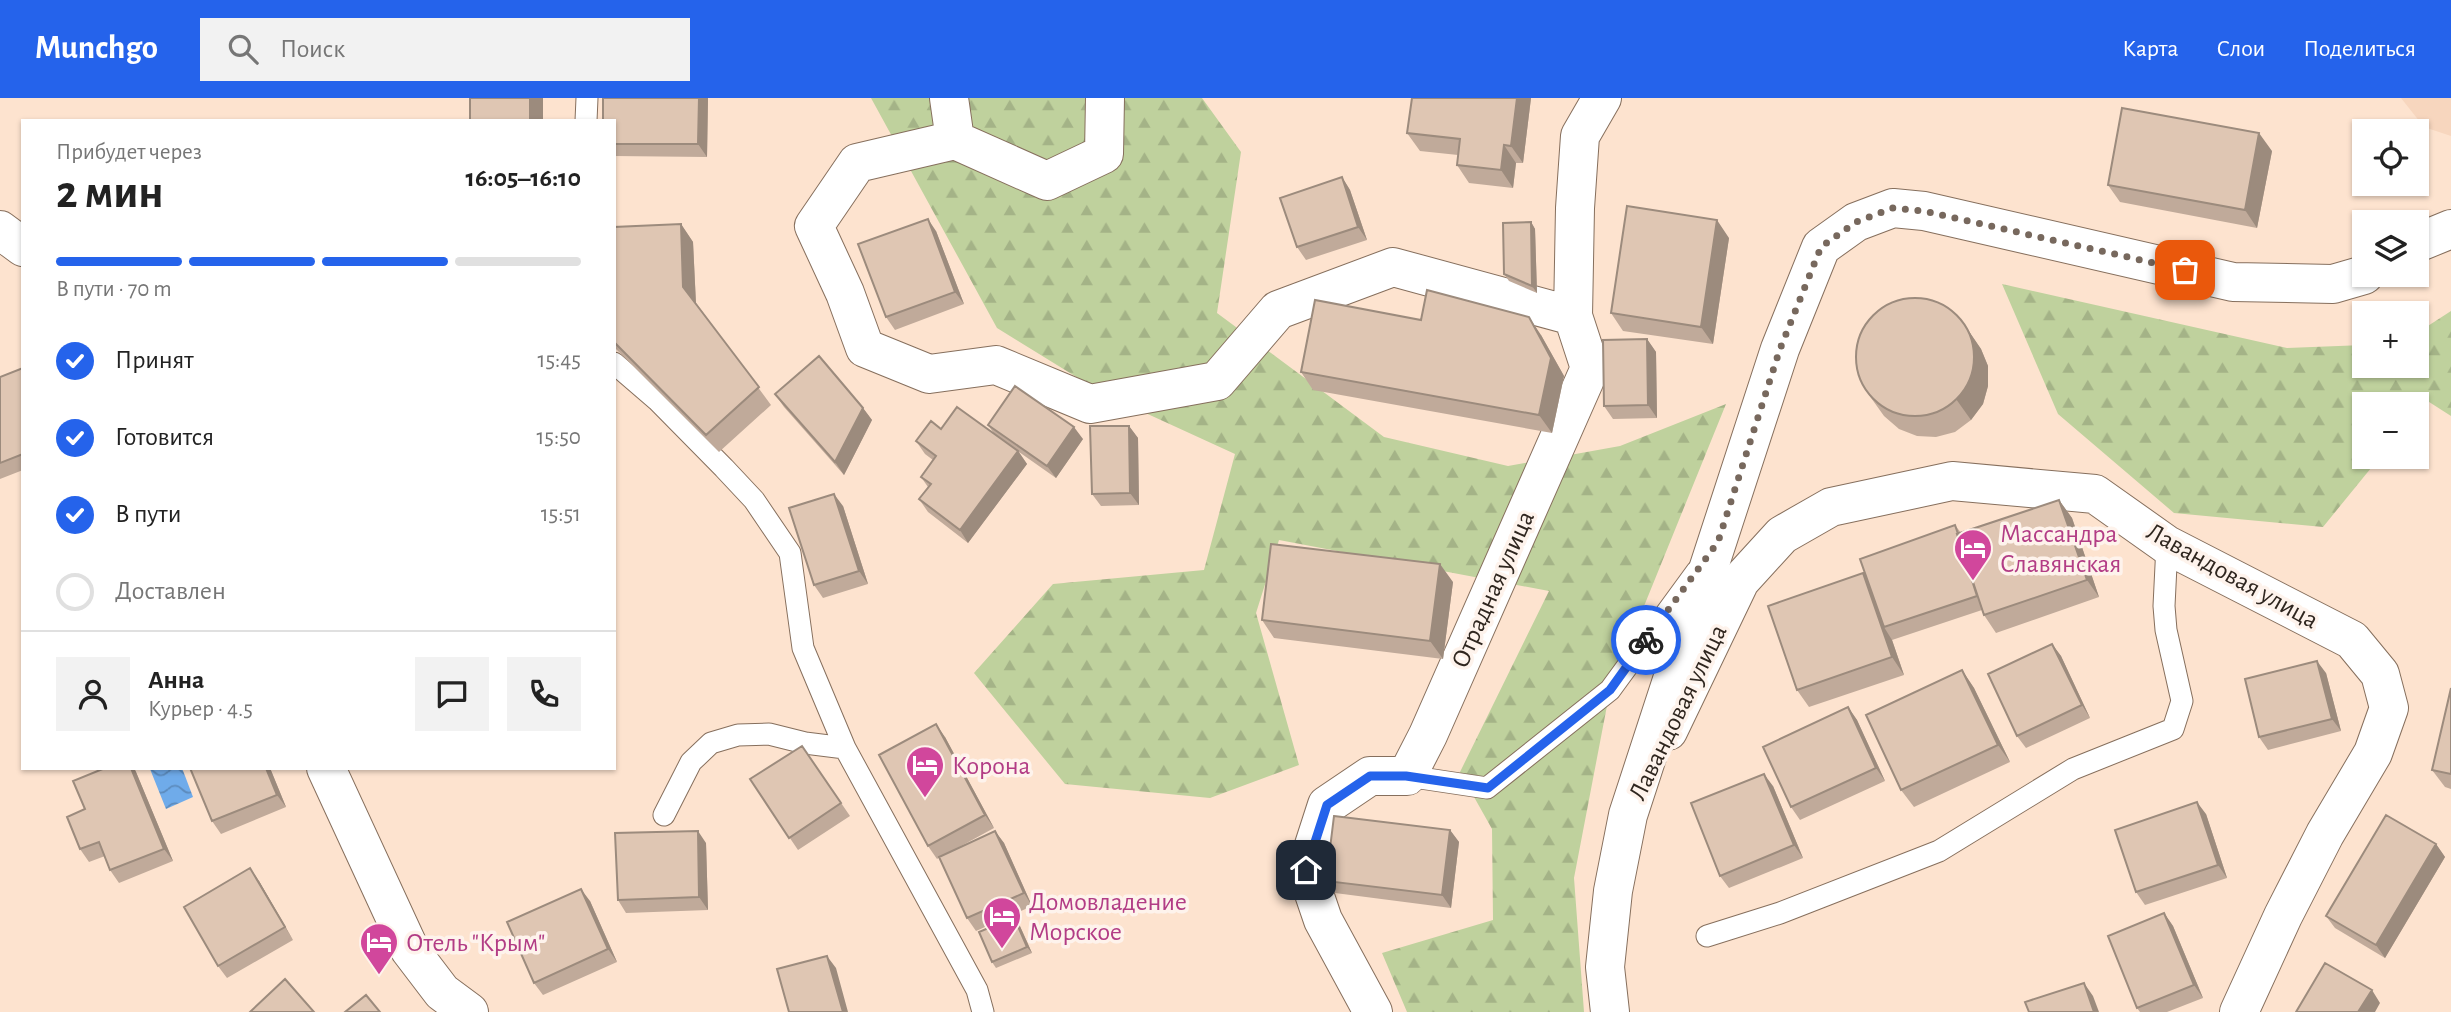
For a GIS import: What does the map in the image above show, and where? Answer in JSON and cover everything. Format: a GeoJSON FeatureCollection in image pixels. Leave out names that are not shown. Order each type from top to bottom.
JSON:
{"type":"FeatureCollection","features":[{"type":"Feature","properties":{"kind":"street"},"geometry":{"type":"LineString","coordinates":[[949,98],[955,140]]}},
{"type":"Feature","properties":{"kind":"street"},"geometry":{"type":"LineString","coordinates":[[1105,98],[1104,153],[1047,181],[955,140],[856,163],[814,226],[845,293],[865,348],[929,373],[996,365],[1090,404],[1217,381],[1278,310],[1393,267],[1573,316]]}},
{"type":"Feature","properties":{"kind":"street","name":"Отрадная улица"},"geometry":{"type":"LineString","coordinates":[[1406,776],[1428,735],[1590,368],[1573,316],[1575,208],[1580,136],[1602,98]]}},
{"type":"Feature","properties":{"kind":"street"},"geometry":{"type":"LineString","coordinates":[[1610,1012],[1605,967],[1613,891],[1628,814],[1780,349],[1821,247],[1856,222],[1893,208],[1924,211],[2233,282],[2333,284],[2352,278]]}},
{"type":"Feature","properties":{"kind":"street"},"geometry":{"type":"LineString","coordinates":[[2429,238],[2451,229]]}},
{"type":"Feature","properties":{"kind":"street"},"geometry":{"type":"LineString","coordinates":[[0,230],[21,246]]}},
{"type":"Feature","properties":{"kind":"street","name":"Лавандовая улица"},"geometry":{"type":"LineString","coordinates":[[1628,814],[1740,581],[1782,535],[1831,507],[1952,481],[2095,494],[2167,545],[2352,640],[2380,674],[2389,708],[2374,753],[2325,834],[2283,916],[2239,1012]]}},
{"type":"Feature","properties":{"kind":"street"},"geometry":{"type":"LineString","coordinates":[[327,770],[410,950],[442,992],[469,1012]]}},
{"type":"Feature","properties":{"kind":"street"},"geometry":{"type":"LineString","coordinates":[[1373,1012],[1323,920],[1306,870],[1327,805],[1370,776],[1406,776]]}},
{"type":"Feature","properties":{"kind":"lane"},"geometry":{"type":"LineString","coordinates":[[586,119],[587,98]]}},
{"type":"Feature","properties":{"kind":"lane"},"geometry":{"type":"LineString","coordinates":[[616,365],[657,400],[754,500],[790,553],[803,648],[845,748],[977,990],[983,1012]]}},
{"type":"Feature","properties":{"kind":"lane"},"geometry":{"type":"LineString","coordinates":[[1406,776],[1488,788],[1610,690],[1718,542]]}},
{"type":"Feature","properties":{"kind":"lane"},"geometry":{"type":"LineString","coordinates":[[1707,936],[1780,913],[1939,851],[2073,769],[2173,729],[2182,701],[2165,630],[2167,545]]}},
{"type":"Feature","properties":{"kind":"lane"},"geometry":{"type":"LineString","coordinates":[[664,815],[691,762],[711,743],[738,735],[769,734],[805,743],[845,748]]}},
{"type":"Feature","properties":{"kind":"shaded area"},"geometry":{"type":"Polygon","coordinates":[[[2401,98],[2451,98],[2451,136],[2429,129],[2429,119],[2418,119],[2401,98]]]}},
{"type":"Feature","properties":{"kind":"green space"},"geometry":{"type":"Polygon","coordinates":[[[871,98],[1202,98],[1241,152],[1217,313],[1384,437],[1508,466],[1620,446],[1726,404],[1610,690],[1574,878],[1584,1012],[1407,1012],[1382,953],[1493,920],[1492,829],[1460,772],[1549,591],[1279,540],[1256,613],[1299,765],[1210,798],[1065,784],[974,673],[1053,584],[1204,570],[1235,454],[1104,394],[997,328],[871,98]]]}},
{"type":"Feature","properties":{"kind":"green space"},"geometry":{"type":"Polygon","coordinates":[[[2002,284],[2287,348],[2352,345],[2352,378],[2429,378],[2429,325],[2451,311],[2451,416],[2429,402],[2429,392],[2352,392],[2352,469],[2370,469],[2323,527],[2174,513],[2058,414],[2002,284]]]}},
{"type":"Feature","properties":{"kind":"water"},"geometry":{"type":"Polygon","coordinates":[[[150,770],[183,770],[193,797],[166,809],[150,770]]]}},
{"type":"Feature","properties":{"kind":"building"},"geometry":{"type":"Polygon","coordinates":[[[470,98],[530,98],[530,119],[470,119],[470,98]]]}},
{"type":"Feature","properties":{"kind":"building"},"geometry":{"type":"Polygon","coordinates":[[[603,98],[699,98],[698,144],[616,144],[616,119],[603,119],[603,98]]]}},
{"type":"Feature","properties":{"kind":"building"},"geometry":{"type":"Polygon","coordinates":[[[1412,98],[1517,98],[1511,146],[1504,145],[1501,170],[1457,165],[1460,139],[1407,133],[1412,98]]]}},
{"type":"Feature","properties":{"kind":"building"},"geometry":{"type":"Polygon","coordinates":[[[2122,108],[2259,133],[2245,210],[2108,185],[2122,108]]]}},
{"type":"Feature","properties":{"kind":"building"},"geometry":{"type":"Polygon","coordinates":[[[1342,177],[1358,227],[1297,247],[1280,198],[1342,177]]]}},
{"type":"Feature","properties":{"kind":"building"},"geometry":{"type":"Polygon","coordinates":[[[1627,206],[1717,220],[1701,327],[1611,313],[1627,206]]]}},
{"type":"Feature","properties":{"kind":"building"},"geometry":{"type":"Polygon","coordinates":[[[928,219],[955,292],[886,317],[858,244],[928,219]]]}},
{"type":"Feature","properties":{"kind":"building"},"geometry":{"type":"Polygon","coordinates":[[[1531,222],[1532,286],[1504,274],[1503,223],[1531,222]]]}},
{"type":"Feature","properties":{"kind":"building"},"geometry":{"type":"Polygon","coordinates":[[[681,224],[683,287],[759,387],[706,435],[616,344],[616,227],[681,224]]]}},
{"type":"Feature","properties":{"kind":"building"},"geometry":{"type":"Polygon","coordinates":[[[1427,290],[1529,317],[1551,358],[1539,415],[1301,372],[1315,300],[1421,320],[1427,290]]]}},
{"type":"Feature","properties":{"kind":"building"},"geometry":{"type":"Polygon","coordinates":[[[1915,298],[1948,308],[1964,324],[1974,357],[1964,390],[1948,406],[1915,416],[1882,406],[1866,390],[1856,357],[1866,324],[1882,308],[1915,298]]]}},
{"type":"Feature","properties":{"kind":"building"},"geometry":{"type":"Polygon","coordinates":[[[1647,339],[1648,405],[1604,406],[1603,340],[1647,339]]]}},
{"type":"Feature","properties":{"kind":"building"},"geometry":{"type":"Polygon","coordinates":[[[819,356],[863,408],[835,462],[775,394],[819,356]]]}},
{"type":"Feature","properties":{"kind":"building"},"geometry":{"type":"Polygon","coordinates":[[[21,369],[21,455],[0,463],[0,377],[21,369]]]}},
{"type":"Feature","properties":{"kind":"building"},"geometry":{"type":"Polygon","coordinates":[[[1015,386],[1074,427],[1047,466],[988,425],[1015,386]]]}},
{"type":"Feature","properties":{"kind":"building"},"geometry":{"type":"Polygon","coordinates":[[[957,407],[1018,451],[960,530],[919,499],[931,484],[921,477],[936,456],[916,441],[931,421],[941,429],[957,407]]]}},
{"type":"Feature","properties":{"kind":"building"},"geometry":{"type":"Polygon","coordinates":[[[1090,426],[1129,426],[1130,493],[1092,494],[1090,426]]]}},
{"type":"Feature","properties":{"kind":"building"},"geometry":{"type":"Polygon","coordinates":[[[834,494],[859,571],[814,585],[789,508],[834,494]]]}},
{"type":"Feature","properties":{"kind":"building"},"geometry":{"type":"Polygon","coordinates":[[[2059,500],[2087,580],[1984,615],[1957,534],[2059,500]]]}},
{"type":"Feature","properties":{"kind":"building"},"geometry":{"type":"Polygon","coordinates":[[[1955,525],[1977,596],[1884,627],[1860,559],[1955,525]]]}},
{"type":"Feature","properties":{"kind":"building"},"geometry":{"type":"Polygon","coordinates":[[[1271,544],[1440,564],[1430,641],[1262,620],[1271,544]]]}},
{"type":"Feature","properties":{"kind":"building"},"geometry":{"type":"Polygon","coordinates":[[[1863,573],[1892,657],[1797,690],[1768,606],[1863,573]]]}},
{"type":"Feature","properties":{"kind":"building"},"geometry":{"type":"Polygon","coordinates":[[[2052,644],[2082,705],[2017,736],[1988,674],[2052,644]]]}},
{"type":"Feature","properties":{"kind":"building"},"geometry":{"type":"Polygon","coordinates":[[[2317,661],[2332,719],[2259,737],[2245,679],[2317,661]]]}},
{"type":"Feature","properties":{"kind":"building"},"geometry":{"type":"Polygon","coordinates":[[[1962,670],[1998,745],[1901,790],[1866,715],[1962,670]]]}},
{"type":"Feature","properties":{"kind":"building"},"geometry":{"type":"Polygon","coordinates":[[[2451,688],[2451,774],[2432,770],[2451,688]]]}},
{"type":"Feature","properties":{"kind":"building"},"geometry":{"type":"Polygon","coordinates":[[[1848,707],[1876,768],[1791,807],[1763,747],[1848,707]]]}},
{"type":"Feature","properties":{"kind":"building"},"geometry":{"type":"Polygon","coordinates":[[[936,724],[985,815],[928,846],[879,755],[936,724]]]}},
{"type":"Feature","properties":{"kind":"building"},"geometry":{"type":"Polygon","coordinates":[[[802,746],[841,803],[789,838],[750,779],[802,746]]]}},
{"type":"Feature","properties":{"kind":"building"},"geometry":{"type":"Polygon","coordinates":[[[100,770],[132,770],[164,849],[110,870],[99,842],[80,849],[67,817],[85,809],[73,781],[100,770]]]}},
{"type":"Feature","properties":{"kind":"building"},"geometry":{"type":"Polygon","coordinates":[[[191,770],[267,770],[277,795],[212,821],[191,770]]]}},
{"type":"Feature","properties":{"kind":"building"},"geometry":{"type":"Polygon","coordinates":[[[1764,774],[1794,845],[1720,876],[1691,803],[1764,774]]]}},
{"type":"Feature","properties":{"kind":"building"},"geometry":{"type":"Polygon","coordinates":[[[2197,802],[2218,865],[2136,892],[2115,830],[2197,802]]]}},
{"type":"Feature","properties":{"kind":"building"},"geometry":{"type":"Polygon","coordinates":[[[2386,815],[2436,844],[2376,945],[2326,916],[2386,815]]]}},
{"type":"Feature","properties":{"kind":"building"},"geometry":{"type":"Polygon","coordinates":[[[1334,816],[1450,830],[1442,895],[1326,881],[1334,816]]]}},
{"type":"Feature","properties":{"kind":"building"},"geometry":{"type":"Polygon","coordinates":[[[698,831],[699,897],[618,900],[615,833],[698,831]]]}},
{"type":"Feature","properties":{"kind":"building"},"geometry":{"type":"Polygon","coordinates":[[[995,831],[1024,893],[967,918],[939,857],[995,831]]]}},
{"type":"Feature","properties":{"kind":"building"},"geometry":{"type":"Polygon","coordinates":[[[250,868],[285,927],[218,966],[184,907],[250,868]]]}},
{"type":"Feature","properties":{"kind":"building"},"geometry":{"type":"Polygon","coordinates":[[[581,889],[608,949],[534,983],[507,922],[581,889]]]}},
{"type":"Feature","properties":{"kind":"building"},"geometry":{"type":"Polygon","coordinates":[[[2164,913],[2194,985],[2137,1008],[2108,936],[2164,913]]]}},
{"type":"Feature","properties":{"kind":"building"},"geometry":{"type":"Polygon","coordinates":[[[1014,917],[1027,947],[992,962],[979,932],[1014,917]]]}},
{"type":"Feature","properties":{"kind":"building"},"geometry":{"type":"Polygon","coordinates":[[[827,956],[843,1012],[789,1012],[777,969],[827,956]]]}},
{"type":"Feature","properties":{"kind":"building"},"geometry":{"type":"Polygon","coordinates":[[[2325,963],[2372,990],[2358,1012],[2296,1012],[2325,963]]]}},
{"type":"Feature","properties":{"kind":"building"},"geometry":{"type":"Polygon","coordinates":[[[285,979],[314,1012],[250,1012],[285,979]]]}},
{"type":"Feature","properties":{"kind":"building"},"geometry":{"type":"Polygon","coordinates":[[[2084,983],[2094,1012],[2029,1012],[2025,1002],[2084,983]]]}},
{"type":"Feature","properties":{"kind":"building"},"geometry":{"type":"Polygon","coordinates":[[[366,995],[380,1012],[345,1012],[366,995]]]}},
{"type":"Feature","properties":{"kind":"way so far"},"geometry":{"type":"LineString","coordinates":[[1646,640],[1718,542],[1780,349],[1821,247],[1856,222],[1893,208],[1924,211],[2185,270]]}},
{"type":"Feature","properties":{"kind":"place","name":"Массандра Славянская"},"geometry":{"type":"Point","coordinates":[1973,582]}},
{"type":"Feature","properties":{"kind":"place","name":"Корона"},"geometry":{"type":"Point","coordinates":[925,799]}},
{"type":"Feature","properties":{"kind":"place","name":"Домовладение Морское"},"geometry":{"type":"Point","coordinates":[1002,950]}},
{"type":"Feature","properties":{"kind":"place","name":"Отель \"Крым\""},"geometry":{"type":"Point","coordinates":[379,976]}},
{"type":"Feature","properties":{"kind":"route"},"geometry":{"type":"LineString","coordinates":[[1306,870],[1327,805],[1370,776],[1406,776],[1488,788],[1610,690],[1646,640]]}}]}
